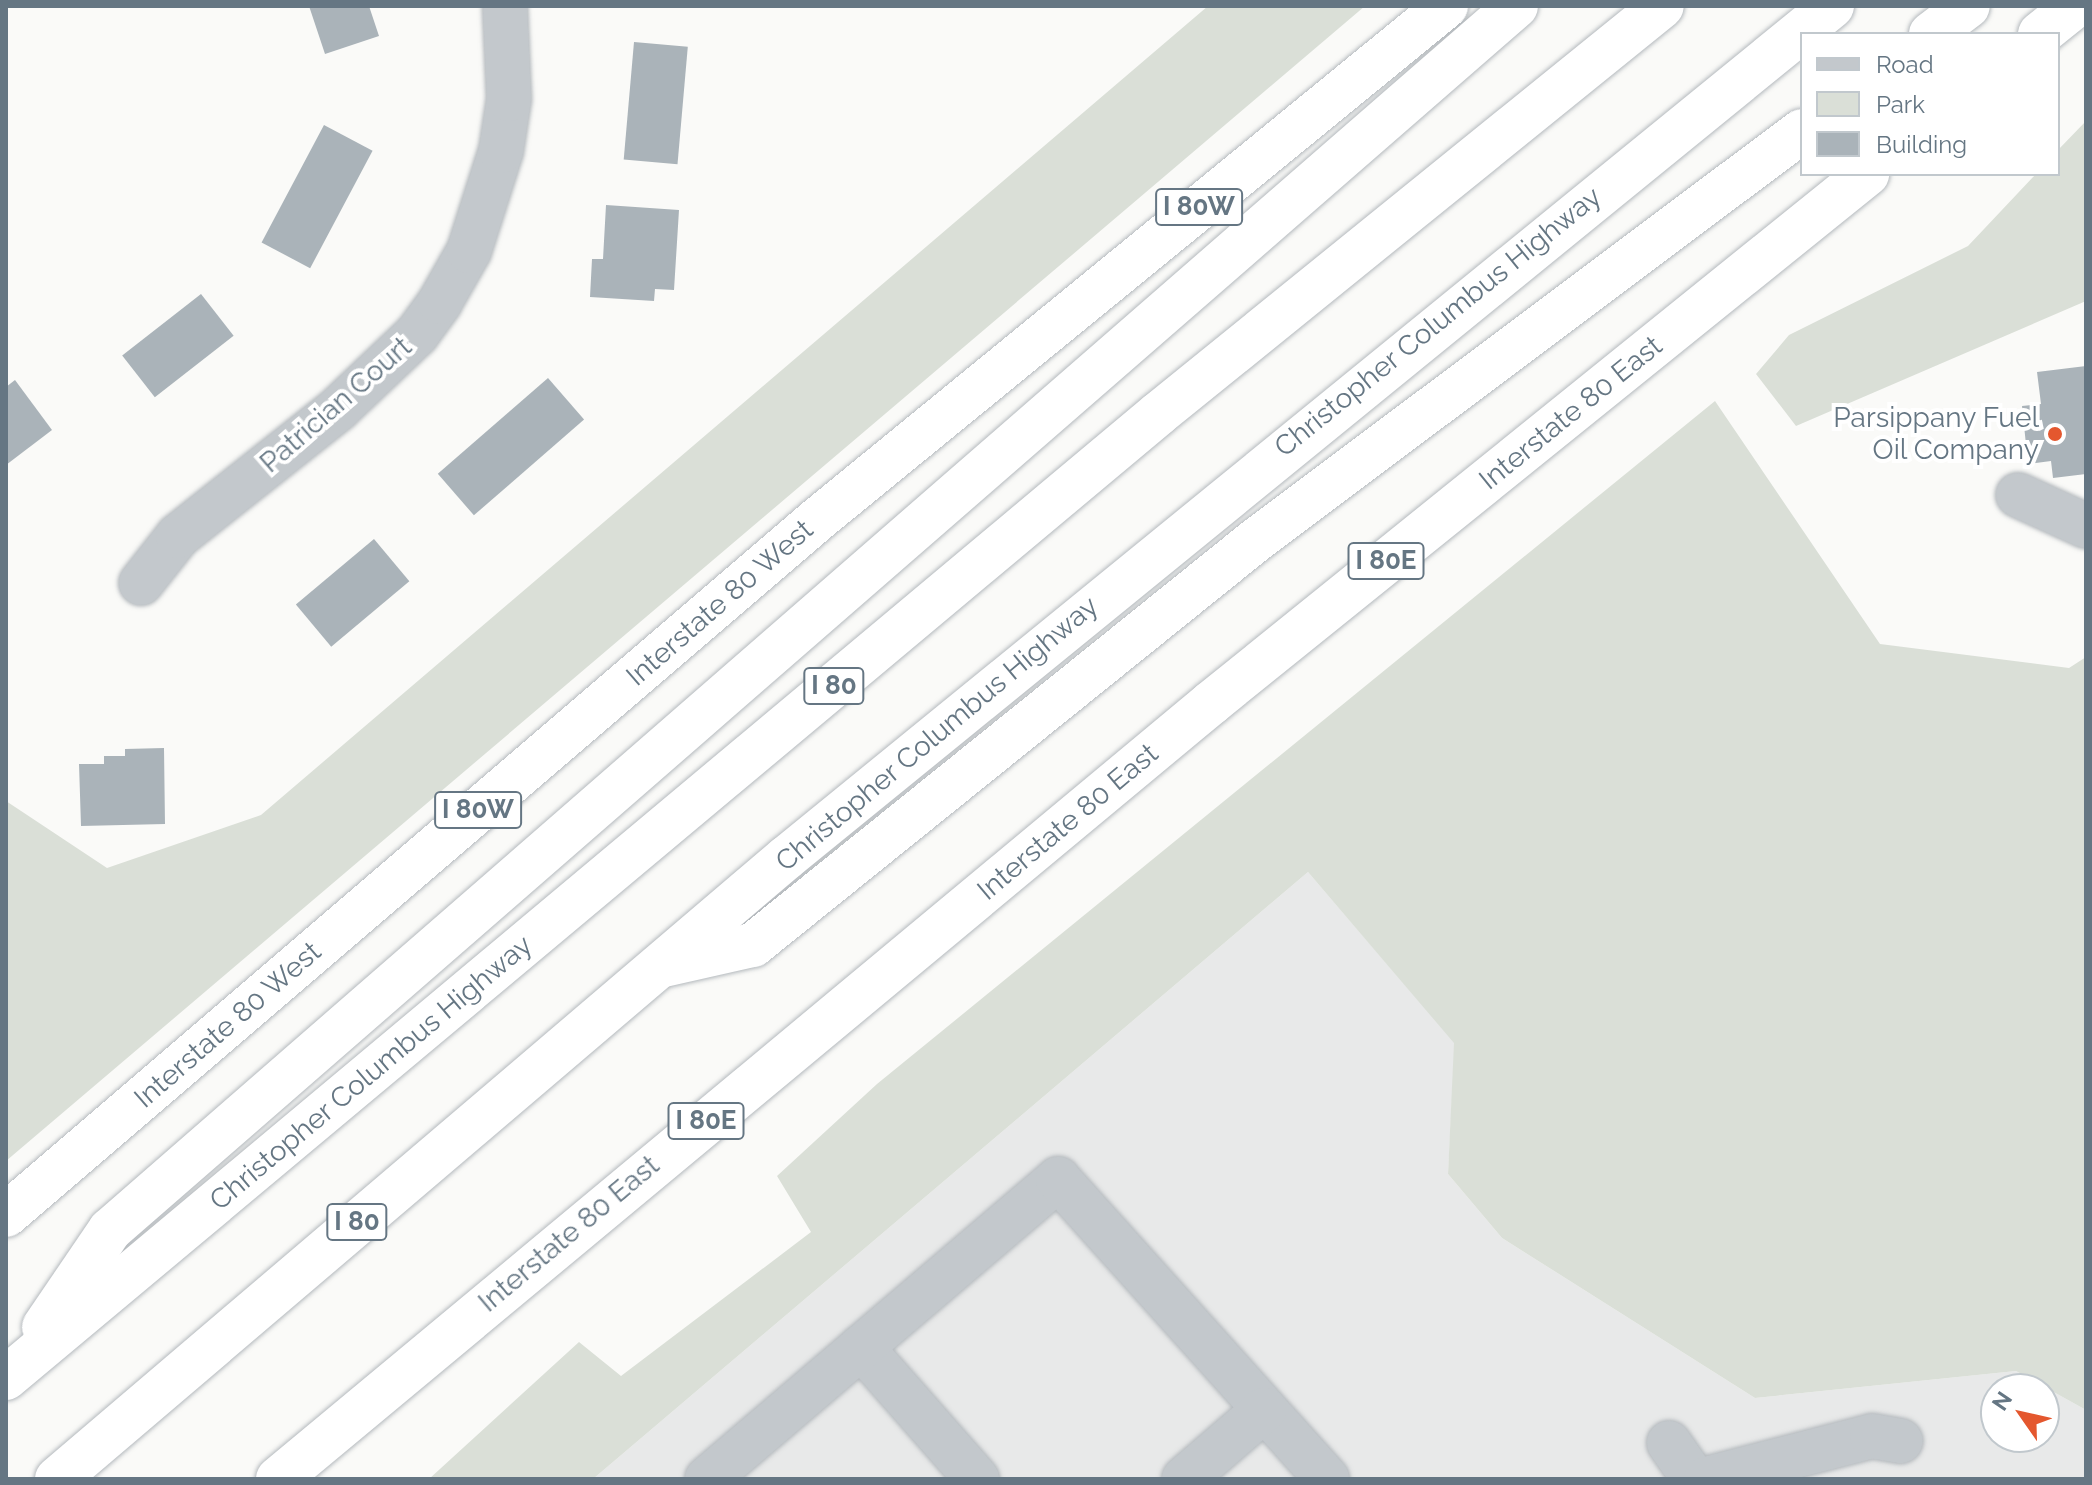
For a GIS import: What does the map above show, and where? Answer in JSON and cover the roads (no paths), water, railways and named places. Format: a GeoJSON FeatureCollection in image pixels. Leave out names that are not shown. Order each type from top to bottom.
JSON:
{"type":"FeatureCollection","features":[{"type":"Feature","properties":{"kind":"highway","name":"Interstate 80 West"},"geometry":{"type":"LineString","coordinates":[[6,1215],[818,519],[1446,6]]}},
{"type":"Feature","properties":{"kind":"highway"},"geometry":{"type":"LineString","coordinates":[[9,1376],[110,1230],[1516,6]]}},
{"type":"Feature","properties":{"kind":"highway","name":"Christopher Columbus Highway"},"geometry":{"type":"LineString","coordinates":[[9,1376],[1158,414],[1662,6]]}},
{"type":"Feature","properties":{"kind":"highway","name":"Christopher Columbus Highway"},"geometry":{"type":"LineString","coordinates":[[57,1479],[658,966],[1530,245],[1832,6]]}},
{"type":"Feature","properties":{"kind":"highway"},"geometry":{"type":"LineString","coordinates":[[1934,32],[1968,6]]}},
{"type":"Feature","properties":{"kind":"highway"},"geometry":{"type":"LineString","coordinates":[[2042,32],[2075,6]]}},
{"type":"Feature","properties":{"kind":"highway"},"geometry":{"type":"LineString","coordinates":[[658,966],[753,945],[1256,540],[1800,132]]}},
{"type":"Feature","properties":{"kind":"highway","name":"Interstate 80 East"},"geometry":{"type":"LineString","coordinates":[[278,1479],[1211,703],[1865,176]]}},
{"type":"Feature","properties":{"kind":"street","name":"Patrician Court"},"geometry":{"type":"LineString","coordinates":[[141,583],[178,536],[338,409],[417,334],[440,302],[469,251],[501,151],[509,99],[505,6]]}},
{"type":"Feature","properties":{"kind":"street"},"geometry":{"type":"LineString","coordinates":[[2018,495],[2086,526]]}},
{"type":"Feature","properties":{"kind":"street"},"geometry":{"type":"LineString","coordinates":[[707,1479],[1058,1179],[1327,1479]]}},
{"type":"Feature","properties":{"kind":"street"},"geometry":{"type":"LineString","coordinates":[[861,1347],[977,1479]]}},
{"type":"Feature","properties":{"kind":"street"},"geometry":{"type":"LineString","coordinates":[[1184,1479],[1264,1410]]}},
{"type":"Feature","properties":{"kind":"street"},"geometry":{"type":"LineString","coordinates":[[1706,1479],[1872,1436],[1901,1441]]}},
{"type":"Feature","properties":{"kind":"street"},"geometry":{"type":"LineString","coordinates":[[1669,1443],[1694,1479]]}},
{"type":"Feature","properties":{"kind":"place","name":"Parsippany Fuel Oil Company"},"geometry":{"type":"Point","coordinates":[2055,434]}}]}
